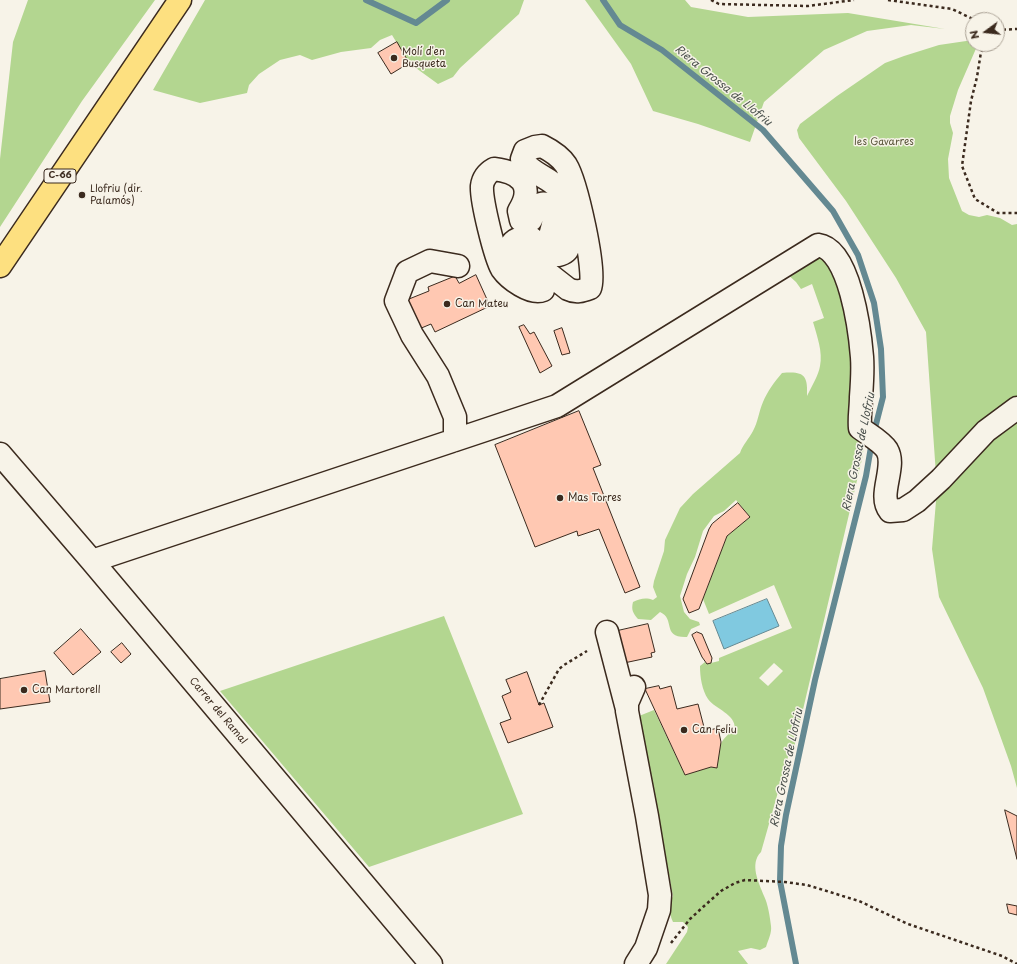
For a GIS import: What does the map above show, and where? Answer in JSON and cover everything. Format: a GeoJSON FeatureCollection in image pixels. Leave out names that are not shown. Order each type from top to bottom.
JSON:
{"type":"FeatureCollection","features":[{"type":"Feature","properties":{"kind":"main road","name":"C-66"},"geometry":{"type":"LineString","coordinates":[[0,266],[180,0]]}},
{"type":"Feature","properties":{"kind":"street"},"geometry":{"type":"LineString","coordinates":[[542,146],[552,151],[563,162],[570,174],[587,242],[592,285],[590,288],[585,290],[573,291],[527,257],[524,254],[525,250],[534,245],[535,241],[530,237],[523,237],[516,240],[510,251],[512,258],[521,269],[540,280],[544,286],[543,290],[539,292],[533,291],[519,284],[506,274],[497,259],[482,199],[482,185],[488,172],[494,169],[511,173],[520,179],[527,193],[526,199],[519,211],[522,220],[531,220],[535,210],[542,204],[545,203],[552,207],[554,214],[548,245],[554,253],[558,255],[566,252],[569,248],[569,236],[562,198],[558,188],[524,164],[522,159],[528,148],[542,146]]}},
{"type":"Feature","properties":{"kind":"street"},"geometry":{"type":"LineString","coordinates":[[92,561],[558,406],[818,246],[822,246],[832,252],[838,260],[852,294],[862,358],[859,419],[860,428],[883,445],[890,456],[886,495],[887,507],[890,511],[897,512],[904,510],[916,501],[941,479],[986,431],[1017,408]]}},
{"type":"Feature","properties":{"kind":"street"},"geometry":{"type":"LineString","coordinates":[[455,440],[455,417],[438,376],[412,335],[396,301],[407,272],[430,261],[458,266]]}},
{"type":"Feature","properties":{"kind":"street","name":"Carrer del Ramal"},"geometry":{"type":"LineString","coordinates":[[2,454],[431,964]]}},
{"type":"Feature","properties":{"kind":"street"},"geometry":{"type":"LineString","coordinates":[[607,632],[627,710],[654,854],[660,895],[659,910],[646,948],[636,964]]}},
{"type":"Feature","properties":{"kind":"street"},"geometry":{"type":"LineString","coordinates":[[627,710],[627,703],[634,687]]}},
{"type":"Feature","properties":{"kind":"path"},"geometry":{"type":"LineString","coordinates":[[711,0],[719,4],[808,6],[854,0]]}},
{"type":"Feature","properties":{"kind":"path"},"geometry":{"type":"LineString","coordinates":[[888,0],[952,8],[965,15]]}},
{"type":"Feature","properties":{"kind":"path"},"geometry":{"type":"LineString","coordinates":[[1005,30],[1017,29]]}},
{"type":"Feature","properties":{"kind":"path"},"geometry":{"type":"LineString","coordinates":[[981,52],[971,101],[962,166],[975,199],[998,212],[1017,213]]}},
{"type":"Feature","properties":{"kind":"path"},"geometry":{"type":"LineString","coordinates":[[539,705],[559,670],[564,665],[587,651]]}},
{"type":"Feature","properties":{"kind":"path"},"geometry":{"type":"LineString","coordinates":[[669,947],[690,919],[721,891],[735,883],[745,880],[785,882],[807,885],[859,901],[908,924],[1002,956],[1017,964]]}},
{"type":"Feature","properties":{"kind":"green space"},"geometry":{"type":"Polygon","coordinates":[[[28,0],[155,0],[82,101],[0,227],[0,159],[13,42],[28,0]]]}},
{"type":"Feature","properties":{"kind":"green space"},"geometry":{"type":"Polygon","coordinates":[[[205,0],[524,0],[519,14],[460,68],[453,77],[438,84],[409,63],[392,35],[380,40],[371,48],[341,52],[312,60],[300,55],[280,60],[259,74],[249,85],[247,93],[200,103],[153,90],[205,0]]]}},
{"type":"Feature","properties":{"kind":"green space"},"geometry":{"type":"Polygon","coordinates":[[[585,0],[685,0],[691,7],[748,17],[848,13],[945,29],[911,25],[867,31],[824,50],[764,102],[750,142],[698,124],[653,111],[631,64],[585,0]]]}},
{"type":"Feature","properties":{"kind":"green space","name":"les Gavarres"},"geometry":{"type":"Polygon","coordinates":[[[965,41],[965,52],[975,52],[958,90],[950,116],[950,123],[953,133],[948,159],[949,178],[962,211],[969,215],[979,217],[987,215],[1000,218],[1012,225],[1017,224],[1017,788],[1011,766],[983,688],[939,597],[932,549],[937,489],[926,332],[896,278],[846,201],[799,138],[797,130],[800,124],[885,63],[939,45],[965,41]]]}},
{"type":"Feature","properties":{"kind":"green space"},"geometry":{"type":"Polygon","coordinates":[[[820,251],[827,256],[845,297],[865,440],[862,459],[793,752],[790,750],[761,852],[757,857],[756,862],[756,874],[767,903],[771,922],[770,936],[766,947],[760,950],[751,948],[738,951],[748,964],[666,964],[687,932],[688,927],[683,922],[673,922],[671,915],[670,906],[673,896],[639,716],[654,710],[685,775],[711,767],[717,768],[720,746],[725,738],[735,729],[729,715],[711,703],[704,692],[700,675],[700,666],[705,662],[707,664],[719,661],[719,658],[792,628],[774,585],[709,614],[703,599],[727,536],[750,517],[736,500],[724,511],[714,516],[703,531],[680,596],[684,612],[690,619],[699,622],[700,625],[691,629],[687,637],[679,636],[671,631],[665,615],[660,612],[651,620],[638,619],[633,611],[632,605],[633,602],[640,599],[653,600],[657,597],[653,587],[654,581],[664,551],[665,540],[680,508],[693,494],[740,453],[755,428],[765,398],[779,376],[782,373],[795,373],[803,376],[807,383],[807,396],[815,381],[821,361],[821,355],[813,322],[824,318],[812,284],[801,289],[786,273],[820,251]],[[774,663],[759,678],[768,686],[783,671],[774,663]]]}},
{"type":"Feature","properties":{"kind":"green space"},"geometry":{"type":"Polygon","coordinates":[[[444,616],[523,814],[369,867],[220,691],[444,616]]]}},
{"type":"Feature","properties":{"kind":"water"},"geometry":{"type":"Polygon","coordinates":[[[767,599],[779,626],[724,649],[713,621],[767,599]]]}},
{"type":"Feature","properties":{"kind":"building","name":"Molí d'en Busqueta"},"geometry":{"type":"Polygon","coordinates":[[[397,42],[409,63],[391,74],[378,53],[397,42]]]}},
{"type":"Feature","properties":{"kind":"building","name":"Can Mateu"},"geometry":{"type":"Polygon","coordinates":[[[476,275],[490,306],[435,332],[431,324],[419,329],[404,301],[429,291],[428,287],[455,276],[459,283],[476,275]]]}},
{"type":"Feature","properties":{"kind":"building"},"geometry":{"type":"Polygon","coordinates":[[[524,325],[530,334],[534,332],[552,366],[540,373],[519,327],[524,325]]]}},
{"type":"Feature","properties":{"kind":"building"},"geometry":{"type":"Polygon","coordinates":[[[562,328],[570,353],[562,355],[554,331],[562,328]]]}},
{"type":"Feature","properties":{"kind":"building","name":"Mas Torres"},"geometry":{"type":"Polygon","coordinates":[[[579,411],[601,465],[593,468],[640,587],[625,593],[599,529],[578,536],[577,531],[535,547],[495,445],[579,411]]]}},
{"type":"Feature","properties":{"kind":"building"},"geometry":{"type":"Polygon","coordinates":[[[738,503],[750,517],[727,536],[699,609],[689,613],[683,599],[709,529],[712,524],[738,503]]]}},
{"type":"Feature","properties":{"kind":"building"},"geometry":{"type":"Polygon","coordinates":[[[648,624],[655,652],[651,653],[652,657],[624,663],[613,632],[648,624]]]}},
{"type":"Feature","properties":{"kind":"building"},"geometry":{"type":"Polygon","coordinates":[[[81,629],[101,652],[73,675],[54,653],[81,629]]]}},
{"type":"Feature","properties":{"kind":"building"},"geometry":{"type":"Polygon","coordinates":[[[697,632],[702,634],[712,658],[711,663],[707,664],[702,657],[692,635],[697,632]]]}},
{"type":"Feature","properties":{"kind":"building"},"geometry":{"type":"Polygon","coordinates":[[[122,643],[131,654],[121,663],[111,652],[122,643]]]}},
{"type":"Feature","properties":{"kind":"building","name":"Can Martorell"},"geometry":{"type":"Polygon","coordinates":[[[45,671],[50,702],[0,709],[0,679],[45,671]]]}},
{"type":"Feature","properties":{"kind":"building"},"geometry":{"type":"Polygon","coordinates":[[[527,672],[539,705],[544,703],[553,727],[508,743],[500,723],[511,719],[502,696],[511,692],[506,680],[527,672]]]}},
{"type":"Feature","properties":{"kind":"building","name":"Can Feliu"},"geometry":{"type":"Polygon","coordinates":[[[659,686],[660,689],[671,686],[677,709],[698,704],[705,731],[718,728],[721,742],[717,768],[711,767],[685,775],[645,689],[659,686]]]}},
{"type":"Feature","properties":{"kind":"building"},"geometry":{"type":"Polygon","coordinates":[[[1005,810],[1017,816],[1017,859],[1005,810]]]}},
{"type":"Feature","properties":{"kind":"building"},"geometry":{"type":"Polygon","coordinates":[[[1007,904],[1017,906],[1017,915],[1009,913],[1007,904]]]}},
{"type":"Feature","properties":{"kind":"waterway","name":"Riera Grossa de Llofriu"},"geometry":{"type":"LineString","coordinates":[[366,0],[416,23],[447,0]]}},
{"type":"Feature","properties":{"kind":"waterway","name":"Riera Grossa de Llofriu"},"geometry":{"type":"LineString","coordinates":[[603,0],[620,25],[662,50],[763,130],[833,211],[858,255],[874,303],[881,349],[883,397],[874,432]]}},
{"type":"Feature","properties":{"kind":"waterway","name":"Riera Grossa de Llofriu"},"geometry":{"type":"LineString","coordinates":[[796,964],[780,881],[781,846],[786,815],[815,680],[866,476],[872,441]]}},
{"type":"Feature","properties":{"kind":"place","name":"Molí d'en Busqueta"},"geometry":{"type":"Point","coordinates":[394,58]}},
{"type":"Feature","properties":{"kind":"place","name":"Llofriu (dir. Palamós)"},"geometry":{"type":"Point","coordinates":[82,195]}},
{"type":"Feature","properties":{"kind":"place","name":"Can Mateu"},"geometry":{"type":"Point","coordinates":[447,304]}},
{"type":"Feature","properties":{"kind":"place","name":"Mas Torres"},"geometry":{"type":"Point","coordinates":[560,498]}},
{"type":"Feature","properties":{"kind":"place","name":"Can Martorell"},"geometry":{"type":"Point","coordinates":[24,690]}},
{"type":"Feature","properties":{"kind":"place","name":"Can Feliu"},"geometry":{"type":"Point","coordinates":[684,730]}}]}
